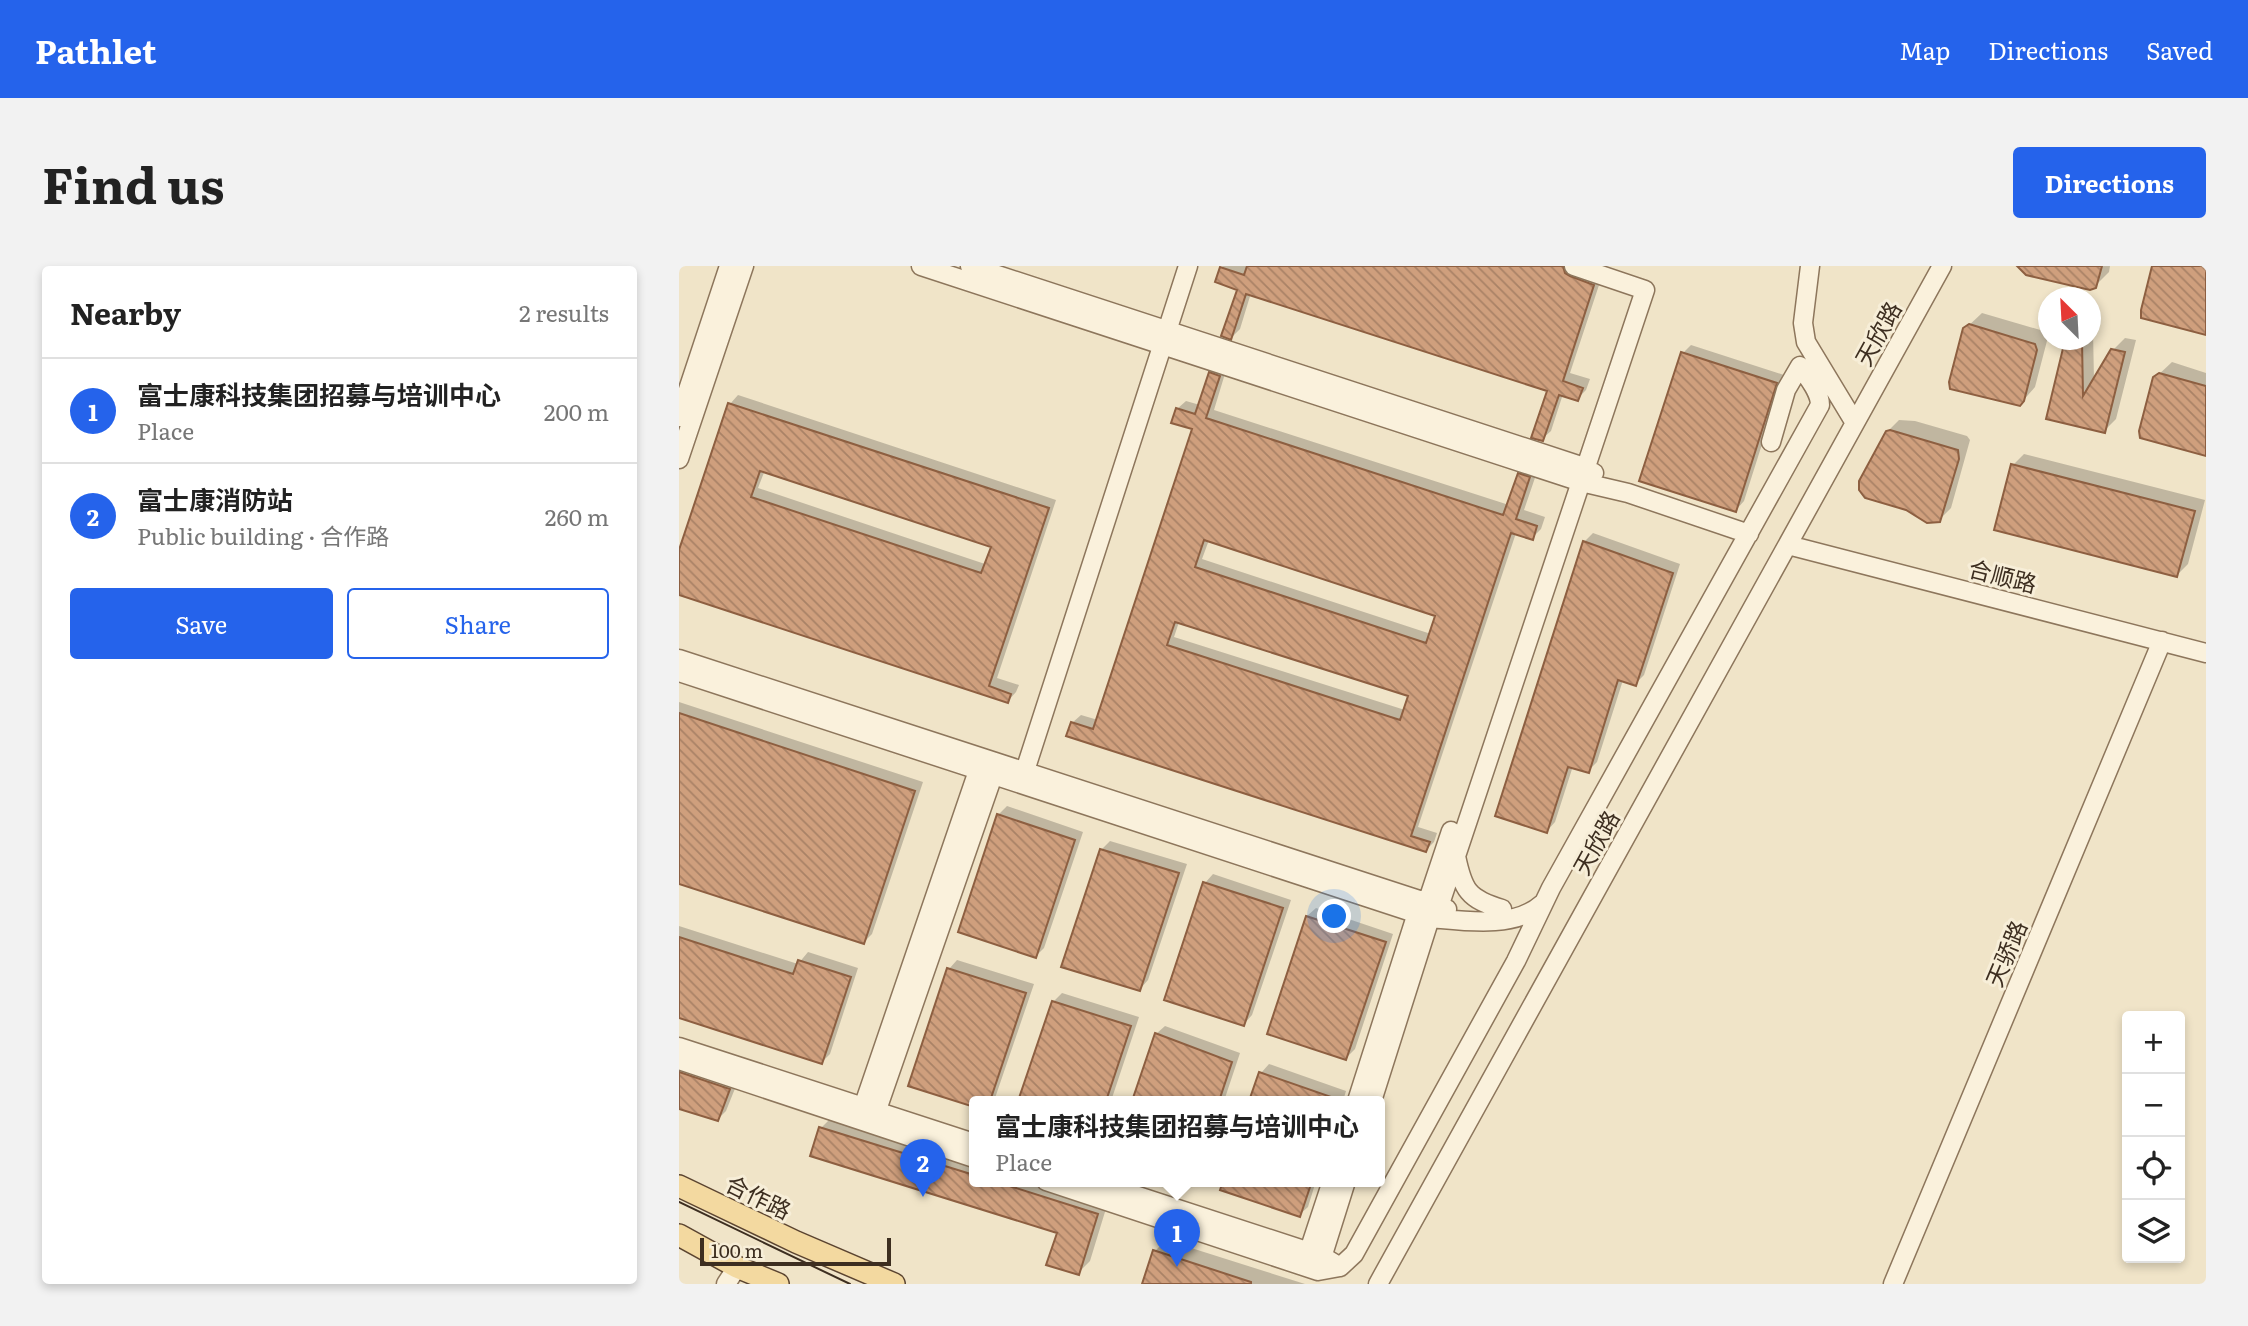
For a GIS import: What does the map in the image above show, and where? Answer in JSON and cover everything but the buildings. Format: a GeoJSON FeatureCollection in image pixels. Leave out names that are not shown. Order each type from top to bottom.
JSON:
{"type":"FeatureCollection","features":[{"type":"Feature","properties":{"kind":"main road","name":"合作路"},"geometry":{"type":"LineString","coordinates":[[679,1186],[796,1242],[894,1284]]}},
{"type":"Feature","properties":{"kind":"main road"},"geometry":{"type":"LineString","coordinates":[[679,1236],[732,1275],[778,1284]]}},
{"type":"Feature","properties":{"kind":"street"},"geometry":{"type":"LineString","coordinates":[[679,417],[729,266]]}},
{"type":"Feature","properties":{"kind":"street"},"geometry":{"type":"LineString","coordinates":[[679,459],[744,266]]}},
{"type":"Feature","properties":{"kind":"street"},"geometry":{"type":"LineString","coordinates":[[921,266],[1164,338],[1578,473],[1627,493],[1749,534]]}},
{"type":"Feature","properties":{"kind":"street"},"geometry":{"type":"LineString","coordinates":[[970,266],[1164,338]]}},
{"type":"Feature","properties":{"kind":"street"},"geometry":{"type":"LineString","coordinates":[[1022,778],[1188,266]]}},
{"type":"Feature","properties":{"kind":"street"},"geometry":{"type":"LineString","coordinates":[[1359,1096],[1428,910],[1640,288],[1574,266]]}},
{"type":"Feature","properties":{"kind":"street","name":"天欣路"},"geometry":{"type":"LineString","coordinates":[[1810,266],[1803,323],[1806,342],[1855,423]]}},
{"type":"Feature","properties":{"kind":"street","name":"天欣路"},"geometry":{"type":"LineString","coordinates":[[1378,1284],[1942,266]]}},
{"type":"Feature","properties":{"kind":"street"},"geometry":{"type":"LineString","coordinates":[[679,673],[988,767],[1428,910],[1473,921],[1519,916],[1542,904],[1820,405],[1815,389],[1800,366],[1786,390],[1771,442]]}},
{"type":"Feature","properties":{"kind":"street"},"geometry":{"type":"LineString","coordinates":[[1373,1096],[1428,910],[1456,856],[1578,473]]}},
{"type":"Feature","properties":{"kind":"street","name":"合顺路"},"geometry":{"type":"LineString","coordinates":[[1788,545],[2206,653]]}},
{"type":"Feature","properties":{"kind":"street","name":"天骄路"},"geometry":{"type":"LineString","coordinates":[[1893,1284],[2162,641]]}},
{"type":"Feature","properties":{"kind":"street"},"geometry":{"type":"LineString","coordinates":[[679,659],[988,767]]}},
{"type":"Feature","properties":{"kind":"street"},"geometry":{"type":"LineString","coordinates":[[868,1115],[988,767]]}},
{"type":"Feature","properties":{"kind":"street"},"geometry":{"type":"LineString","coordinates":[[1456,856],[1464,887],[1473,898],[1502,909]]}},
{"type":"Feature","properties":{"kind":"street"},"geometry":{"type":"LineString","coordinates":[[1428,910],[1502,909],[1536,898],[1551,888]]}},
{"type":"Feature","properties":{"kind":"street"},"geometry":{"type":"LineString","coordinates":[[1066,1187],[1340,1267],[1354,1254],[1515,961],[1551,888]]}},
{"type":"Feature","properties":{"kind":"street"},"geometry":{"type":"LineString","coordinates":[[679,1047],[868,1115],[969,1156]]}},
{"type":"Feature","properties":{"kind":"street"},"geometry":{"type":"LineString","coordinates":[[679,1060],[969,1142]]}},
{"type":"Feature","properties":{"kind":"street"},"geometry":{"type":"LineString","coordinates":[[1109,1187],[1313,1261]]}},
{"type":"Feature","properties":{"kind":"street"},"geometry":{"type":"LineString","coordinates":[[1313,1261],[1331,1187]]}},
{"type":"Feature","properties":{"kind":"street"},"geometry":{"type":"LineString","coordinates":[[1313,1261],[1344,1187]]}},
{"type":"Feature","properties":{"kind":"tram line"},"geometry":{"type":"LineString","coordinates":[[679,1202],[850,1284]]}},
{"type":"Feature","properties":{"kind":"place","name":"富士康消防站"},"geometry":{"type":"Point","coordinates":[923,1197]}},
{"type":"Feature","properties":{"kind":"place","name":"富士康科技集团招募与培训中心"},"geometry":{"type":"Point","coordinates":[1177,1267]}}]}
